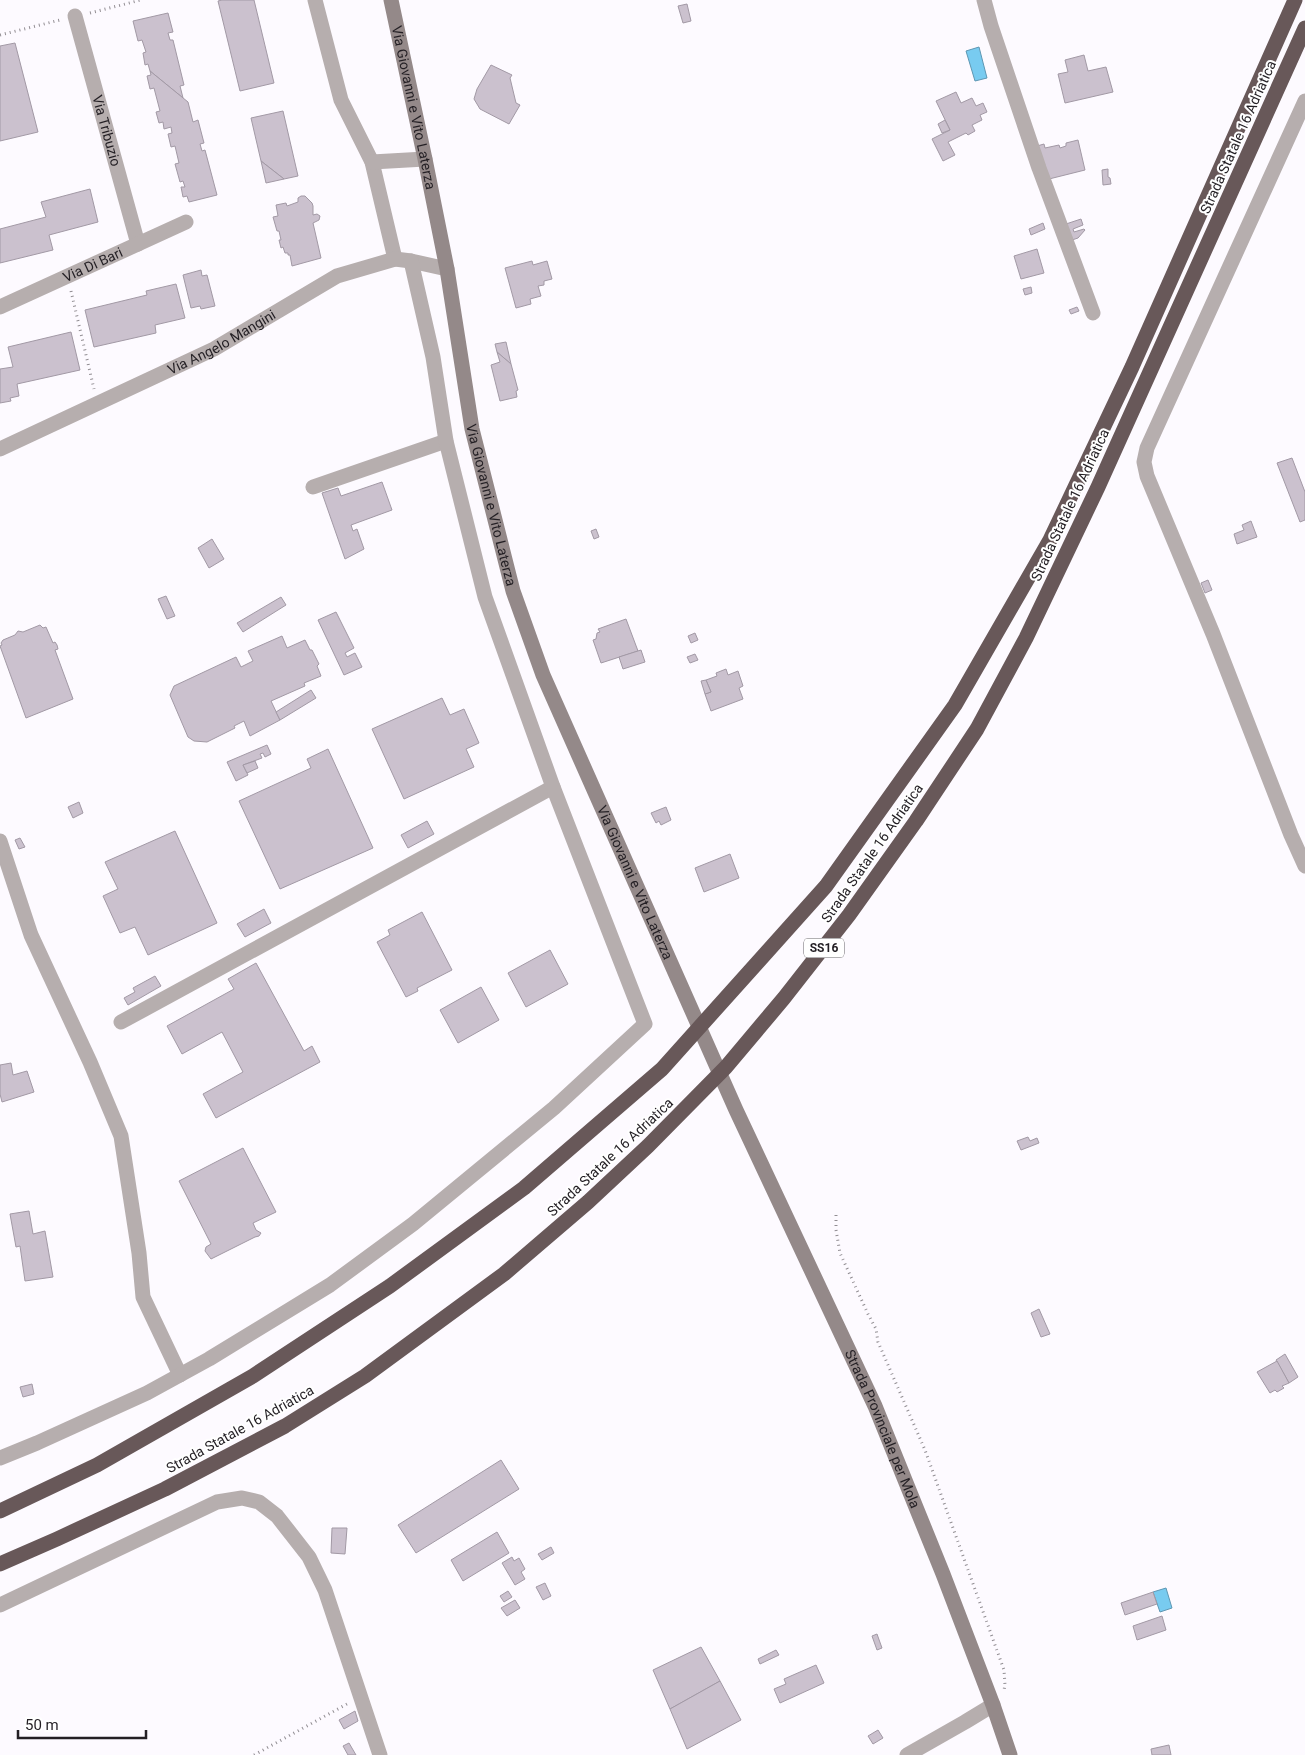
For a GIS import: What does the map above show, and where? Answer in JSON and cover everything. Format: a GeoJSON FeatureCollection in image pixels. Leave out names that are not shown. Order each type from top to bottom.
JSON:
{"type":"FeatureCollection","features":[{"type":"Feature","properties":{"kind":"highway","name":"Strada Statale 16 Adriatica"},"geometry":{"type":"LineString","coordinates":[[0,1511],[97,1465],[253,1376],[390,1286],[524,1188],[662,1069],[826,886],[955,705],[1050,540],[1132,367],[1295,0]]}},
{"type":"Feature","properties":{"kind":"highway","name":"Strada Statale 16 Adriatica"},"geometry":{"type":"LineString","coordinates":[[0,1564],[165,1488],[285,1426],[365,1376],[504,1274],[588,1202],[648,1146],[732,1060],[849,916],[977,729],[1026,638],[1098,486],[1305,28]]}},
{"type":"Feature","properties":{"kind":"street"},"geometry":{"type":"LineString","coordinates":[[315,0],[341,100],[372,162],[395,259]]}},
{"type":"Feature","properties":{"kind":"street","name":"Via Giovanni e Vito Laterza"},"geometry":{"type":"LineString","coordinates":[[391,0],[447,269],[472,429],[513,590],[543,675],[736,1110]]}},
{"type":"Feature","properties":{"kind":"street"},"geometry":{"type":"LineString","coordinates":[[984,0],[1036,160],[1093,313]]}},
{"type":"Feature","properties":{"kind":"street","name":"Via Tribuzio"},"geometry":{"type":"LineString","coordinates":[[75,16],[138,244]]}},
{"type":"Feature","properties":{"kind":"street"},"geometry":{"type":"LineString","coordinates":[[1305,102],[1147,448],[1144,462],[1147,476],[1213,634],[1291,835],[1305,866]]}},
{"type":"Feature","properties":{"kind":"street"},"geometry":{"type":"LineString","coordinates":[[372,162],[425,160]]}},
{"type":"Feature","properties":{"kind":"street","name":"Via Di Bari"},"geometry":{"type":"LineString","coordinates":[[0,308],[186,222]]}},
{"type":"Feature","properties":{"kind":"street","name":"Via Angelo Mangini"},"geometry":{"type":"LineString","coordinates":[[0,449],[214,349],[337,276],[395,259],[410,260],[447,269]]}},
{"type":"Feature","properties":{"kind":"street"},"geometry":{"type":"LineString","coordinates":[[0,1458],[138,1397],[180,1375],[330,1285],[413,1224],[554,1108],[645,1024],[553,787],[484,597],[446,441],[433,356],[410,260]]}},
{"type":"Feature","properties":{"kind":"street"},"geometry":{"type":"LineString","coordinates":[[312,487],[446,441]]}},
{"type":"Feature","properties":{"kind":"street"},"geometry":{"type":"LineString","coordinates":[[121,1022],[553,787]]}},
{"type":"Feature","properties":{"kind":"street"},"geometry":{"type":"LineString","coordinates":[[0,841],[31,935],[90,1062],[121,1136],[139,1253],[143,1297],[180,1375]]}},
{"type":"Feature","properties":{"kind":"street","name":"Strada Provinciale per Mola"},"geometry":{"type":"LineString","coordinates":[[736,1110],[875,1406],[993,1705],[1010,1755]]}},
{"type":"Feature","properties":{"kind":"street"},"geometry":{"type":"LineString","coordinates":[[0,1605],[217,1502],[242,1498],[259,1502],[277,1516],[309,1557],[325,1590],[380,1755]]}},
{"type":"Feature","properties":{"kind":"street"},"geometry":{"type":"LineString","coordinates":[[907,1755],[993,1705]]}},
{"type":"Feature","properties":{"kind":"path"},"geometry":{"type":"LineString","coordinates":[[67,276],[98,404]]}},
{"type":"Feature","properties":{"kind":"path"},"geometry":{"type":"LineString","coordinates":[[836,1215],[836,1230],[840,1252],[876,1329],[878,1342],[925,1450],[1004,1670],[1005,1685],[1002,1694],[993,1705]]}},
{"type":"Feature","properties":{"kind":"path"},"geometry":{"type":"LineString","coordinates":[[254,1755],[361,1696]]}},
{"type":"Feature","properties":{"kind":"water"},"geometry":{"type":"Polygon","coordinates":[[[979,47],[987,78],[975,81],[966,51],[979,47]]]}},
{"type":"Feature","properties":{"kind":"water"},"geometry":{"type":"Polygon","coordinates":[[[1166,1588],[1172,1608],[1160,1612],[1153,1592],[1166,1588]]]}},
{"type":"Feature","properties":{"kind":"building"},"geometry":{"type":"Polygon","coordinates":[[[254,0],[274,83],[240,91],[218,1],[254,0]]]}},
{"type":"Feature","properties":{"kind":"building"},"geometry":{"type":"Polygon","coordinates":[[[687,4],[691,21],[683,23],[678,6],[687,4]]]}},
{"type":"Feature","properties":{"kind":"building"},"geometry":{"type":"Polygon","coordinates":[[[168,13],[173,32],[168,33],[170,40],[173,40],[184,85],[180,86],[183,98],[150,71],[148,64],[145,65],[143,53],[146,52],[142,40],[138,41],[133,21],[168,13]]]}},
{"type":"Feature","properties":{"kind":"building"},"geometry":{"type":"Polygon","coordinates":[[[15,43],[38,132],[0,141],[0,46],[15,43]]]}},
{"type":"Feature","properties":{"kind":"building"},"geometry":{"type":"Polygon","coordinates":[[[1084,55],[1088,71],[1106,67],[1113,92],[1065,103],[1058,74],[1068,72],[1065,60],[1084,55]]]}},
{"type":"Feature","properties":{"kind":"building"},"geometry":{"type":"Polygon","coordinates":[[[491,65],[512,75],[510,78],[516,103],[520,105],[509,124],[480,109],[474,99],[477,89],[491,65]]]}},
{"type":"Feature","properties":{"kind":"building"},"geometry":{"type":"Polygon","coordinates":[[[150,71],[188,102],[193,122],[198,120],[204,143],[200,144],[202,151],[205,150],[217,195],[189,202],[187,196],[183,197],[181,187],[185,187],[183,181],[180,182],[175,164],[179,163],[175,146],[171,147],[168,134],[172,133],[171,127],[164,129],[163,122],[159,123],[156,112],[160,111],[154,88],[150,89],[147,76],[151,75],[150,71]]]}},
{"type":"Feature","properties":{"kind":"building"},"geometry":{"type":"Polygon","coordinates":[[[956,92],[961,103],[972,98],[976,106],[983,103],[987,112],[980,115],[982,120],[972,125],[975,131],[968,135],[966,133],[948,142],[955,155],[943,161],[932,139],[950,130],[936,101],[956,92]]]}},
{"type":"Feature","properties":{"kind":"building"},"geometry":{"type":"Polygon","coordinates":[[[283,111],[298,176],[284,179],[261,161],[251,118],[283,111]]]}},
{"type":"Feature","properties":{"kind":"building"},"geometry":{"type":"Polygon","coordinates":[[[945,120],[950,130],[942,133],[938,124],[945,120]]]}},
{"type":"Feature","properties":{"kind":"building"},"geometry":{"type":"Polygon","coordinates":[[[1078,140],[1085,170],[1049,179],[1037,146],[1044,144],[1045,148],[1059,145],[1060,148],[1066,146],[1066,143],[1078,140]]]}},
{"type":"Feature","properties":{"kind":"building"},"geometry":{"type":"Polygon","coordinates":[[[261,161],[284,179],[266,183],[261,161]]]}},
{"type":"Feature","properties":{"kind":"building"},"geometry":{"type":"Polygon","coordinates":[[[1108,169],[1108,177],[1111,184],[1103,185],[1102,170],[1108,169]]]}},
{"type":"Feature","properties":{"kind":"building"},"geometry":{"type":"Polygon","coordinates":[[[90,189],[98,222],[49,235],[53,250],[0,263],[0,229],[46,217],[41,202],[90,189]]]}},
{"type":"Feature","properties":{"kind":"building"},"geometry":{"type":"Polygon","coordinates":[[[305,196],[312,203],[313,215],[317,214],[320,216],[319,220],[313,223],[321,258],[292,266],[290,255],[285,253],[283,247],[281,248],[279,231],[277,231],[273,217],[278,216],[276,205],[286,203],[287,206],[298,202],[298,198],[305,196]]]}},
{"type":"Feature","properties":{"kind":"building"},"geometry":{"type":"Polygon","coordinates":[[[1081,219],[1083,225],[1073,229],[1074,232],[1085,230],[1078,238],[1072,240],[1066,224],[1081,219]]]}},
{"type":"Feature","properties":{"kind":"building"},"geometry":{"type":"Polygon","coordinates":[[[1043,223],[1045,229],[1031,235],[1029,229],[1043,223]]]}},
{"type":"Feature","properties":{"kind":"building"},"geometry":{"type":"Polygon","coordinates":[[[1037,249],[1044,273],[1021,279],[1014,256],[1037,249]]]}},
{"type":"Feature","properties":{"kind":"building"},"geometry":{"type":"Polygon","coordinates":[[[532,261],[533,265],[547,261],[552,279],[544,281],[544,285],[538,286],[541,296],[530,299],[531,304],[516,308],[505,268],[532,261]]]}},
{"type":"Feature","properties":{"kind":"building"},"geometry":{"type":"Polygon","coordinates":[[[201,270],[202,276],[207,275],[215,306],[201,309],[200,306],[191,308],[183,275],[201,270]]]}},
{"type":"Feature","properties":{"kind":"building"},"geometry":{"type":"Polygon","coordinates":[[[176,284],[185,318],[155,325],[156,333],[94,347],[85,310],[147,295],[146,291],[176,284]]]}},
{"type":"Feature","properties":{"kind":"building"},"geometry":{"type":"Polygon","coordinates":[[[1031,287],[1032,293],[1025,295],[1023,289],[1031,287]]]}},
{"type":"Feature","properties":{"kind":"building"},"geometry":{"type":"Polygon","coordinates":[[[1077,307],[1079,311],[1071,314],[1069,310],[1077,307]]]}},
{"type":"Feature","properties":{"kind":"building"},"geometry":{"type":"Polygon","coordinates":[[[71,332],[80,370],[17,384],[19,396],[10,398],[11,401],[0,403],[0,369],[13,367],[8,347],[71,332]]]}},
{"type":"Feature","properties":{"kind":"building"},"geometry":{"type":"Polygon","coordinates":[[[506,342],[511,364],[497,352],[495,344],[506,342]]]}},
{"type":"Feature","properties":{"kind":"building"},"geometry":{"type":"Polygon","coordinates":[[[497,352],[511,364],[518,390],[516,391],[517,397],[500,401],[491,365],[500,362],[497,352]]]}},
{"type":"Feature","properties":{"kind":"building"},"geometry":{"type":"Polygon","coordinates":[[[1292,458],[1305,492],[1305,520],[1300,522],[1277,463],[1292,458]]]}},
{"type":"Feature","properties":{"kind":"building"},"geometry":{"type":"Polygon","coordinates":[[[382,482],[392,510],[351,525],[353,531],[357,529],[364,549],[345,559],[322,493],[338,488],[341,496],[382,482]]]}},
{"type":"Feature","properties":{"kind":"building"},"geometry":{"type":"Polygon","coordinates":[[[1251,521],[1257,537],[1237,544],[1234,534],[1244,530],[1242,525],[1251,521]]]}},
{"type":"Feature","properties":{"kind":"building"},"geometry":{"type":"Polygon","coordinates":[[[596,529],[599,537],[594,539],[591,531],[596,529]]]}},
{"type":"Feature","properties":{"kind":"building"},"geometry":{"type":"Polygon","coordinates":[[[212,539],[224,559],[209,568],[198,548],[212,539]]]}},
{"type":"Feature","properties":{"kind":"building"},"geometry":{"type":"Polygon","coordinates":[[[1208,580],[1212,590],[1205,593],[1201,583],[1208,580]]]}},
{"type":"Feature","properties":{"kind":"building"},"geometry":{"type":"Polygon","coordinates":[[[166,596],[175,616],[167,619],[158,599],[166,596]]]}},
{"type":"Feature","properties":{"kind":"building"},"geometry":{"type":"Polygon","coordinates":[[[281,597],[286,605],[243,632],[237,623],[281,597]]]}},
{"type":"Feature","properties":{"kind":"building"},"geometry":{"type":"Polygon","coordinates":[[[336,612],[354,648],[345,653],[347,657],[355,653],[362,667],[344,675],[318,620],[336,612]]]}},
{"type":"Feature","properties":{"kind":"building"},"geometry":{"type":"Polygon","coordinates":[[[626,619],[638,651],[601,663],[593,640],[596,639],[597,633],[600,632],[598,629],[626,619]]]}},
{"type":"Feature","properties":{"kind":"building"},"geometry":{"type":"Polygon","coordinates":[[[40,625],[43,628],[46,627],[53,643],[55,642],[57,645],[58,649],[55,650],[73,699],[26,718],[0,646],[3,640],[15,635],[18,631],[23,632],[40,625]]]}},
{"type":"Feature","properties":{"kind":"building"},"geometry":{"type":"Polygon","coordinates":[[[695,633],[698,640],[691,643],[688,636],[695,633]]]}},
{"type":"Feature","properties":{"kind":"building"},"geometry":{"type":"Polygon","coordinates":[[[282,636],[287,648],[305,640],[319,664],[317,666],[321,676],[304,683],[305,686],[271,701],[280,720],[250,736],[244,721],[234,726],[235,728],[207,742],[194,741],[188,737],[170,695],[174,686],[236,657],[241,667],[253,661],[248,651],[282,636]]]}},
{"type":"Feature","properties":{"kind":"building"},"geometry":{"type":"Polygon","coordinates":[[[641,650],[645,662],[623,669],[619,657],[641,650]]]}},
{"type":"Feature","properties":{"kind":"building"},"geometry":{"type":"Polygon","coordinates":[[[695,654],[698,660],[690,663],[687,657],[695,654]]]}},
{"type":"Feature","properties":{"kind":"building"},"geometry":{"type":"Polygon","coordinates":[[[726,669],[728,675],[738,671],[743,686],[739,688],[743,699],[711,711],[705,694],[711,692],[706,680],[717,676],[716,673],[726,669]]]}},
{"type":"Feature","properties":{"kind":"building"},"geometry":{"type":"Polygon","coordinates":[[[706,680],[711,692],[705,694],[701,681],[706,680]]]}},
{"type":"Feature","properties":{"kind":"building"},"geometry":{"type":"Polygon","coordinates":[[[311,690],[316,698],[280,720],[276,712],[311,690]]]}},
{"type":"Feature","properties":{"kind":"building"},"geometry":{"type":"Polygon","coordinates":[[[442,698],[450,715],[464,709],[479,743],[466,749],[474,767],[404,799],[372,729],[442,698]]]}},
{"type":"Feature","properties":{"kind":"building"},"geometry":{"type":"Polygon","coordinates":[[[267,745],[271,754],[265,757],[263,753],[260,754],[262,758],[243,765],[248,775],[236,781],[227,762],[267,745]]]}},
{"type":"Feature","properties":{"kind":"building"},"geometry":{"type":"Polygon","coordinates":[[[328,749],[373,848],[280,889],[239,801],[311,768],[307,759],[328,749]]]}},
{"type":"Feature","properties":{"kind":"building"},"geometry":{"type":"Polygon","coordinates":[[[255,761],[258,768],[247,773],[243,765],[255,761]]]}},
{"type":"Feature","properties":{"kind":"building"},"geometry":{"type":"Polygon","coordinates":[[[79,802],[83,813],[73,818],[68,807],[79,802]]]}},
{"type":"Feature","properties":{"kind":"building"},"geometry":{"type":"Polygon","coordinates":[[[666,807],[671,820],[661,825],[659,821],[656,823],[651,813],[666,807]]]}},
{"type":"Feature","properties":{"kind":"building"},"geometry":{"type":"Polygon","coordinates":[[[427,821],[434,834],[408,848],[401,835],[427,821]]]}},
{"type":"Feature","properties":{"kind":"building"},"geometry":{"type":"Polygon","coordinates":[[[175,831],[217,923],[148,955],[135,927],[120,933],[103,896],[118,889],[105,862],[175,831]]]}},
{"type":"Feature","properties":{"kind":"building"},"geometry":{"type":"Polygon","coordinates":[[[20,838],[25,847],[19,849],[15,840],[20,838]]]}},
{"type":"Feature","properties":{"kind":"building"},"geometry":{"type":"Polygon","coordinates":[[[730,854],[739,878],[704,892],[695,868],[730,854]]]}},
{"type":"Feature","properties":{"kind":"building"},"geometry":{"type":"Polygon","coordinates":[[[264,909],[271,923],[245,937],[237,924],[264,909]]]}},
{"type":"Feature","properties":{"kind":"building"},"geometry":{"type":"Polygon","coordinates":[[[422,912],[452,970],[417,988],[418,991],[406,997],[377,942],[390,935],[388,930],[422,912]]]}},
{"type":"Feature","properties":{"kind":"building"},"geometry":{"type":"Polygon","coordinates":[[[550,950],[568,984],[526,1007],[508,973],[550,950]]]}},
{"type":"Feature","properties":{"kind":"building"},"geometry":{"type":"Polygon","coordinates":[[[256,963],[304,1051],[312,1046],[320,1062],[216,1118],[203,1094],[243,1072],[222,1032],[182,1054],[167,1026],[234,989],[228,979],[256,963]]]}},
{"type":"Feature","properties":{"kind":"building"},"geometry":{"type":"Polygon","coordinates":[[[155,976],[161,986],[128,1005],[124,998],[135,992],[133,988],[155,976]]]}},
{"type":"Feature","properties":{"kind":"building"},"geometry":{"type":"Polygon","coordinates":[[[481,987],[499,1020],[458,1043],[440,1010],[481,987]]]}},
{"type":"Feature","properties":{"kind":"building"},"geometry":{"type":"Polygon","coordinates":[[[11,1063],[13,1075],[27,1071],[34,1092],[2,1102],[0,1094],[0,1065],[11,1063]]]}},
{"type":"Feature","properties":{"kind":"building"},"geometry":{"type":"Polygon","coordinates":[[[1028,1137],[1030,1141],[1037,1138],[1039,1143],[1021,1150],[1017,1141],[1028,1137]]]}},
{"type":"Feature","properties":{"kind":"building"},"geometry":{"type":"Polygon","coordinates":[[[243,1148],[276,1212],[253,1223],[256,1230],[261,1233],[259,1236],[211,1259],[205,1251],[206,1247],[211,1244],[179,1181],[243,1148]]]}},
{"type":"Feature","properties":{"kind":"building"},"geometry":{"type":"Polygon","coordinates":[[[29,1211],[33,1234],[45,1231],[53,1277],[25,1281],[20,1246],[16,1247],[10,1214],[29,1211]]]}},
{"type":"Feature","properties":{"kind":"building"},"geometry":{"type":"Polygon","coordinates":[[[1039,1309],[1050,1334],[1041,1337],[1031,1313],[1039,1309]]]}},
{"type":"Feature","properties":{"kind":"building"},"geometry":{"type":"Polygon","coordinates":[[[1285,1354],[1298,1377],[1289,1383],[1276,1360],[1285,1354]]]}},
{"type":"Feature","properties":{"kind":"building"},"geometry":{"type":"Polygon","coordinates":[[[1277,1361],[1289,1383],[1282,1386],[1284,1388],[1277,1392],[1275,1390],[1270,1393],[1257,1372],[1277,1361]]]}},
{"type":"Feature","properties":{"kind":"building"},"geometry":{"type":"Polygon","coordinates":[[[32,1384],[34,1394],[23,1397],[20,1387],[32,1384]]]}},
{"type":"Feature","properties":{"kind":"building"},"geometry":{"type":"Polygon","coordinates":[[[501,1460],[519,1489],[416,1553],[398,1525],[501,1460]]]}},
{"type":"Feature","properties":{"kind":"building"},"geometry":{"type":"Polygon","coordinates":[[[332,1528],[347,1528],[345,1554],[331,1553],[332,1528]]]}},
{"type":"Feature","properties":{"kind":"building"},"geometry":{"type":"Polygon","coordinates":[[[497,1532],[509,1553],[463,1581],[451,1560],[497,1532]]]}},
{"type":"Feature","properties":{"kind":"building"},"geometry":{"type":"Polygon","coordinates":[[[551,1547],[554,1553],[542,1560],[538,1554],[551,1547]]]}},
{"type":"Feature","properties":{"kind":"building"},"geometry":{"type":"Polygon","coordinates":[[[512,1557],[514,1561],[519,1558],[525,1569],[521,1572],[525,1579],[515,1585],[502,1563],[512,1557]]]}},
{"type":"Feature","properties":{"kind":"building"},"geometry":{"type":"Polygon","coordinates":[[[545,1583],[551,1596],[543,1600],[536,1587],[545,1583]]]}},
{"type":"Feature","properties":{"kind":"building"},"geometry":{"type":"Polygon","coordinates":[[[508,1591],[512,1597],[504,1602],[500,1596],[508,1591]]]}},
{"type":"Feature","properties":{"kind":"building"},"geometry":{"type":"Polygon","coordinates":[[[1153,1592],[1157,1604],[1125,1615],[1121,1603],[1153,1592]]]}},
{"type":"Feature","properties":{"kind":"building"},"geometry":{"type":"Polygon","coordinates":[[[515,1600],[520,1608],[507,1616],[501,1608],[515,1600]]]}},
{"type":"Feature","properties":{"kind":"building"},"geometry":{"type":"Polygon","coordinates":[[[1162,1616],[1166,1630],[1137,1640],[1133,1626],[1162,1616]]]}},
{"type":"Feature","properties":{"kind":"building"},"geometry":{"type":"Polygon","coordinates":[[[877,1634],[882,1648],[877,1650],[872,1636],[877,1634]]]}},
{"type":"Feature","properties":{"kind":"building"},"geometry":{"type":"Polygon","coordinates":[[[701,1647],[720,1681],[670,1709],[653,1670],[701,1647]]]}},
{"type":"Feature","properties":{"kind":"building"},"geometry":{"type":"Polygon","coordinates":[[[776,1650],[779,1655],[760,1664],[758,1659],[776,1650]]]}},
{"type":"Feature","properties":{"kind":"building"},"geometry":{"type":"Polygon","coordinates":[[[816,1665],[824,1683],[780,1703],[774,1689],[786,1684],[784,1679],[816,1665]]]}},
{"type":"Feature","properties":{"kind":"building"},"geometry":{"type":"Polygon","coordinates":[[[720,1681],[741,1720],[687,1749],[670,1709],[720,1681]]]}},
{"type":"Feature","properties":{"kind":"building"},"geometry":{"type":"Polygon","coordinates":[[[355,1711],[358,1721],[344,1729],[339,1720],[355,1711]]]}},
{"type":"Feature","properties":{"kind":"building"},"geometry":{"type":"Polygon","coordinates":[[[878,1730],[883,1738],[873,1744],[868,1736],[878,1730]]]}},
{"type":"Feature","properties":{"kind":"building"},"geometry":{"type":"Polygon","coordinates":[[[349,1743],[356,1755],[348,1755],[343,1746],[349,1743]]]}},
{"type":"Feature","properties":{"kind":"building"},"geometry":{"type":"Polygon","coordinates":[[[1169,1745],[1171,1755],[1152,1755],[1151,1749],[1169,1745]]]}}]}
